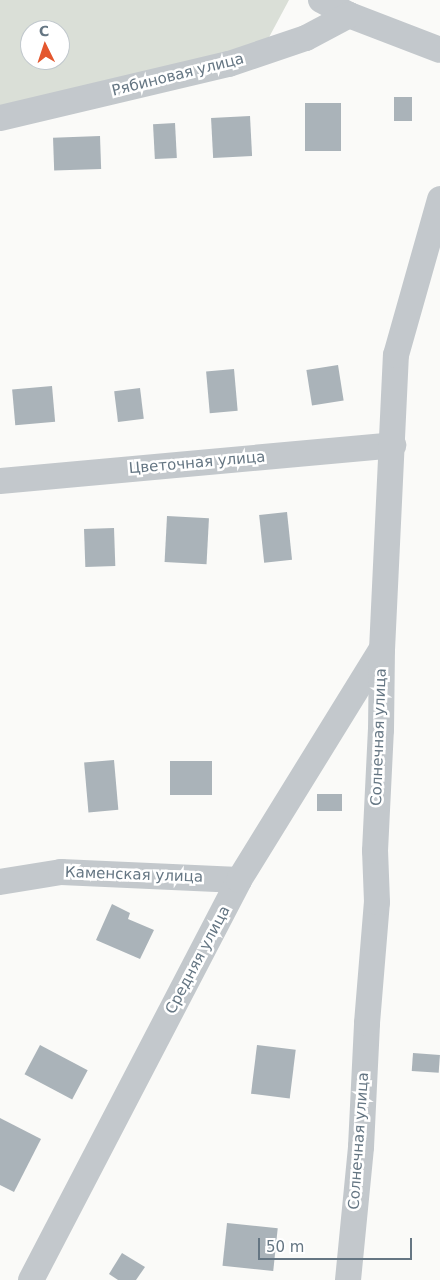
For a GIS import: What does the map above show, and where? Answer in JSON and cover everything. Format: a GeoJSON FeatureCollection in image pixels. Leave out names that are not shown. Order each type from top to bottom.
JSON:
{"type":"FeatureCollection","features":[{"type":"Feature","properties":{"kind":"street"},"geometry":{"type":"LineString","coordinates":[[321,0],[349,15],[440,50]]}},
{"type":"Feature","properties":{"kind":"street","name":"Рябиновая улица"},"geometry":{"type":"LineString","coordinates":[[0,118],[229,64],[306,38],[349,15]]}},
{"type":"Feature","properties":{"kind":"street","name":"Солнечная улица"},"geometry":{"type":"LineString","coordinates":[[348,1280],[361,1147],[366,1023],[377,902],[375,851],[381,730],[382,650],[394,445],[396,355],[440,199]]}},
{"type":"Feature","properties":{"kind":"street","name":"Цветочная улица"},"geometry":{"type":"LineString","coordinates":[[0,481],[394,445]]}},
{"type":"Feature","properties":{"kind":"street","name":"Средняя улица"},"geometry":{"type":"LineString","coordinates":[[31,1280],[239,880],[382,650]]}},
{"type":"Feature","properties":{"kind":"street","name":"Каменская улица"},"geometry":{"type":"LineString","coordinates":[[0,882],[61,872],[239,880]]}},
{"type":"Feature","properties":{"kind":"shaded area"},"geometry":{"type":"Polygon","coordinates":[[[0,0],[289,0],[253,67],[0,119],[0,0]]]}},
{"type":"Feature","properties":{"kind":"building"},"geometry":{"type":"Polygon","coordinates":[[[394,97],[412,97],[412,121],[394,121],[394,97]]]}},
{"type":"Feature","properties":{"kind":"building"},"geometry":{"type":"Polygon","coordinates":[[[305,103],[341,103],[341,151],[305,151],[305,103]]]}},
{"type":"Feature","properties":{"kind":"building"},"geometry":{"type":"Polygon","coordinates":[[[250,116],[252,156],[213,158],[211,118],[250,116]]]}},
{"type":"Feature","properties":{"kind":"building"},"geometry":{"type":"Polygon","coordinates":[[[175,123],[177,158],[155,159],[153,124],[175,123]]]}},
{"type":"Feature","properties":{"kind":"building"},"geometry":{"type":"Polygon","coordinates":[[[100,136],[101,169],[54,171],[53,138],[100,136]]]}},
{"type":"Feature","properties":{"kind":"building"},"geometry":{"type":"Polygon","coordinates":[[[338,365],[344,401],[312,406],[306,370],[338,365]]]}},
{"type":"Feature","properties":{"kind":"building"},"geometry":{"type":"Polygon","coordinates":[[[234,369],[238,411],[210,413],[206,371],[234,369]]]}},
{"type":"Feature","properties":{"kind":"building"},"geometry":{"type":"Polygon","coordinates":[[[52,386],[55,422],[15,425],[12,389],[52,386]]]}},
{"type":"Feature","properties":{"kind":"building"},"geometry":{"type":"Polygon","coordinates":[[[140,388],[144,419],[118,422],[114,391],[140,388]]]}},
{"type":"Feature","properties":{"kind":"building"},"geometry":{"type":"Polygon","coordinates":[[[287,512],[292,560],[264,563],[259,515],[287,512]]]}},
{"type":"Feature","properties":{"kind":"building"},"geometry":{"type":"Polygon","coordinates":[[[167,516],[209,518],[207,564],[165,562],[167,516]]]}},
{"type":"Feature","properties":{"kind":"building"},"geometry":{"type":"Polygon","coordinates":[[[114,528],[115,566],[85,567],[84,529],[114,528]]]}},
{"type":"Feature","properties":{"kind":"building"},"geometry":{"type":"Polygon","coordinates":[[[114,760],[118,810],[88,812],[84,763],[114,760]]]}},
{"type":"Feature","properties":{"kind":"building"},"geometry":{"type":"Polygon","coordinates":[[[170,761],[212,761],[212,795],[170,795],[170,761]]]}},
{"type":"Feature","properties":{"kind":"building"},"geometry":{"type":"Polygon","coordinates":[[[317,794],[342,794],[342,811],[317,811],[317,794]]]}},
{"type":"Feature","properties":{"kind":"building"},"geometry":{"type":"Polygon","coordinates":[[[112,904],[130,913],[128,919],[154,930],[140,959],[96,940],[112,904]]]}},
{"type":"Feature","properties":{"kind":"building"},"geometry":{"type":"Polygon","coordinates":[[[40,1045],[88,1070],[72,1099],[25,1074],[40,1045]]]}},
{"type":"Feature","properties":{"kind":"building"},"geometry":{"type":"Polygon","coordinates":[[[257,1045],[296,1050],[290,1098],[251,1094],[257,1045]]]}},
{"type":"Feature","properties":{"kind":"building"},"geometry":{"type":"Polygon","coordinates":[[[413,1053],[440,1055],[439,1073],[412,1071],[413,1053]]]}},
{"type":"Feature","properties":{"kind":"building"},"geometry":{"type":"Polygon","coordinates":[[[0,1118],[41,1139],[14,1192],[0,1185],[0,1118]]]}},
{"type":"Feature","properties":{"kind":"building"},"geometry":{"type":"Polygon","coordinates":[[[227,1223],[278,1228],[273,1271],[223,1266],[227,1223]]]}},
{"type":"Feature","properties":{"kind":"building"},"geometry":{"type":"Polygon","coordinates":[[[122,1253],[145,1267],[136,1280],[118,1280],[109,1274],[122,1253]]]}}]}
